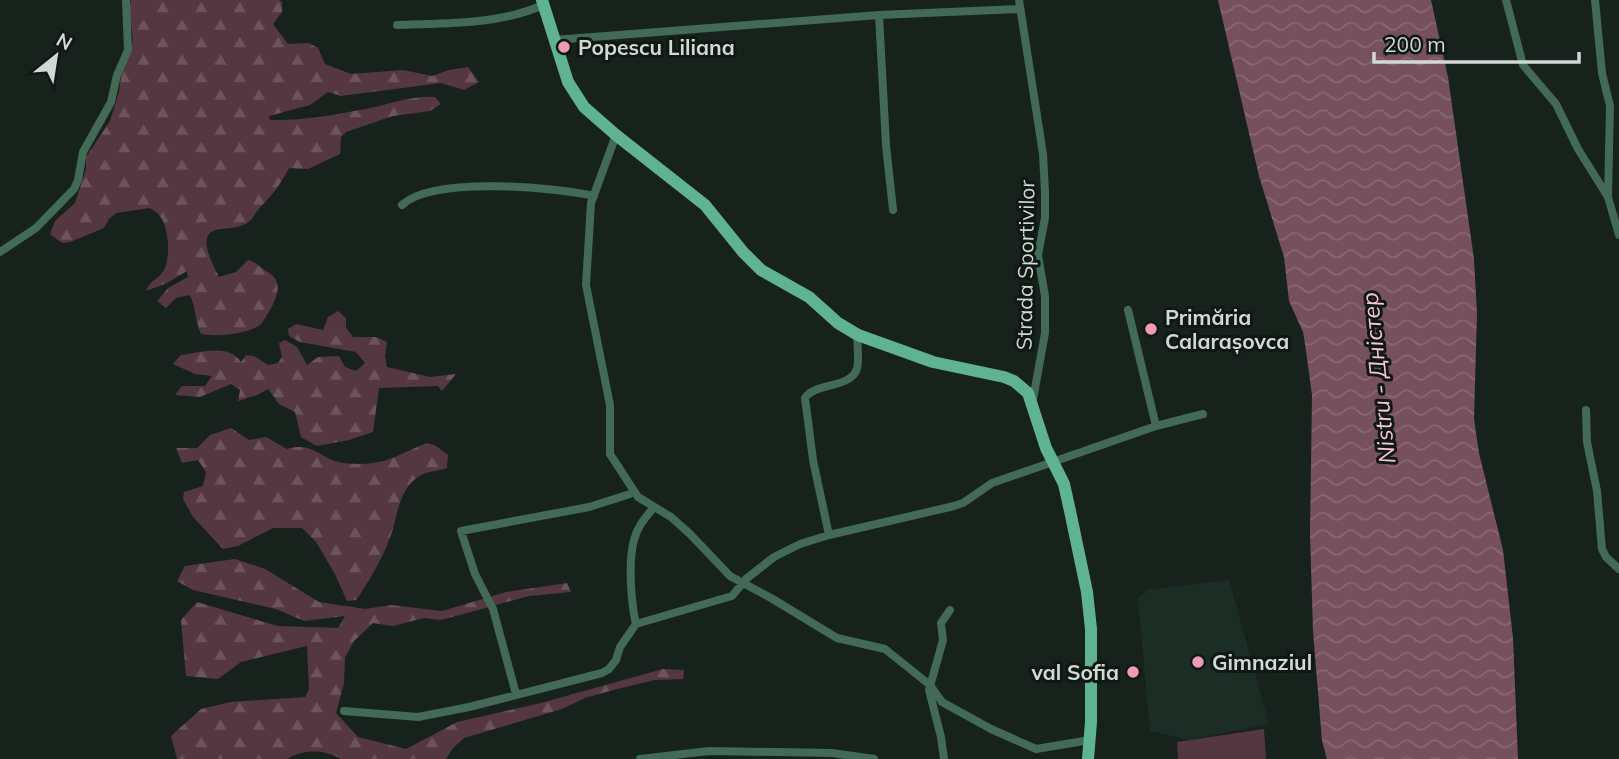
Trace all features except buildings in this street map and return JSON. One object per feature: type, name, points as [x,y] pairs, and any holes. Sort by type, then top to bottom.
[{"type":"main road","points":[[543,3],[568,82],[576,97],[616,135],[705,205],[753,264],[808,298],[838,323],[858,335],[922,359],[1014,380],[1028,393],[1067,495],[1089,609],[1088,759]]},
{"type":"street","points":[[0,252],[36,228],[74,189],[83,152],[111,102],[117,75],[128,50],[126,0]]},
{"type":"street","points":[[1506,0],[1524,65],[1556,104],[1578,149],[1608,197],[1619,235]]},
{"type":"street","points":[[1595,0],[1602,73],[1610,106],[1608,197]]},
{"type":"street","points":[[397,25],[497,18],[529,12],[543,3]]},
{"type":"street","points":[[554,40],[1020,4]]},
{"type":"street","name":"Strada Sportivilor","points":[[1020,4],[1044,154],[1045,218],[1038,255],[1045,296],[1045,333],[1032,405]]},
{"type":"street","points":[[879,15],[893,210]]},
{"type":"street","points":[[616,135],[592,203],[586,285],[610,405],[610,454],[633,491],[645,503],[671,517],[726,574],[837,638],[885,649],[930,685],[942,702],[991,729],[1030,748],[1040,749],[1090,740]]},
{"type":"street","points":[[401,205],[419,195],[476,186],[570,191],[594,196]]},
{"type":"street","points":[[1128,310],[1156,426]]},
{"type":"street","points":[[830,535],[813,460],[804,398],[812,390],[851,377],[856,371],[858,335]]},
{"type":"street","points":[[1586,410],[1587,442],[1597,491],[1602,549],[1606,557],[1619,569]]},
{"type":"street","points":[[344,711],[418,717],[552,687],[609,670],[620,647],[636,624],[723,600],[737,592],[774,557],[800,544],[954,506],[991,484],[1156,426],[1203,414]]},
{"type":"street","points":[[516,694],[493,609],[475,574],[461,531],[589,507],[633,491]]},
{"type":"street","points":[[636,624],[632,596],[634,542],[641,523],[654,507]]},
{"type":"street","points":[[944,759],[930,685],[943,640],[941,623],[950,610]]},
{"type":"street","points":[[640,759],[709,751],[832,753],[874,759]]},
{"type":"shaded area","name":"Gimnaziul","points":[[1229,580],[1269,724],[1189,740],[1150,731],[1138,599],[1147,590]]},
{"type":"green space","points":[[131,0],[279,0],[282,2],[282,12],[273,24],[288,44],[309,43],[318,48],[325,64],[351,74],[403,70],[432,76],[468,67],[479,82],[464,90],[441,83],[341,96],[328,92],[310,105],[269,116],[270,120],[294,120],[426,97],[435,97],[441,104],[430,111],[393,116],[346,132],[341,137],[340,154],[308,169],[289,168],[275,191],[249,222],[213,231],[206,242],[219,277],[236,272],[248,260],[272,275],[278,289],[272,306],[260,325],[255,328],[231,334],[201,334],[190,295],[176,298],[166,308],[157,301],[168,288],[188,277],[187,271],[146,291],[164,270],[168,257],[165,226],[154,210],[150,208],[116,213],[104,228],[70,242],[62,243],[50,234],[55,221],[75,203],[86,169],[86,157],[110,121],[119,92],[123,63],[130,54],[133,40],[129,9]]},
{"type":"green space","points":[[338,311],[346,318],[346,328],[353,337],[376,337],[387,342],[387,367],[430,377],[456,374],[442,391],[438,386],[379,388],[373,432],[317,446],[301,437],[295,412],[279,404],[268,389],[238,401],[240,390],[231,384],[200,397],[175,395],[182,386],[205,386],[212,376],[195,374],[173,364],[181,355],[222,351],[236,356],[241,362],[246,355],[254,356],[268,365],[278,363],[282,357],[279,343],[285,340],[297,347],[307,365],[318,357],[339,356],[345,367],[356,371],[365,363],[356,352],[300,342],[289,336],[288,329],[296,324],[323,330],[328,317]]},
{"type":"green space","points":[[231,428],[249,440],[266,437],[287,449],[304,447],[343,463],[378,462],[427,443],[448,455],[447,468],[421,475],[408,487],[379,562],[356,600],[347,601],[316,542],[302,528],[273,528],[238,546],[223,549],[193,517],[183,499],[184,492],[203,486],[206,472],[198,460],[182,463],[176,448],[197,448],[210,435]]},
{"type":"green space","points":[[235,559],[265,569],[319,602],[365,609],[391,605],[442,611],[506,592],[567,583],[571,592],[529,596],[441,620],[424,618],[393,626],[373,623],[354,641],[345,657],[344,683],[336,713],[358,737],[406,749],[457,722],[541,703],[663,669],[684,670],[683,679],[655,680],[617,689],[585,698],[562,709],[464,738],[446,759],[341,759],[328,753],[314,752],[300,753],[287,759],[177,759],[171,736],[201,709],[231,702],[305,697],[309,689],[307,646],[241,662],[218,679],[186,676],[181,620],[197,602],[278,626],[338,628],[345,616],[304,621],[276,609],[193,590],[177,581],[185,566]]},
{"type":"green space","points":[[1264,729],[1266,759],[1178,759],[1177,742]]},
{"type":"water","name":"Nistru - Дністер","points":[[1218,0],[1431,0],[1448,77],[1474,259],[1477,313],[1474,419],[1479,453],[1503,550],[1513,638],[1518,759],[1327,759],[1322,741],[1313,631],[1310,535],[1312,395],[1305,344],[1303,332],[1289,301],[1284,257],[1259,176]]},
{"type":"place","name":"Popescu Liliana","points":[[564,47]]},
{"type":"place","name":"Primăria Calarașovca","points":[[1151,329]]},
{"type":"place","name":"Gimnaziul","points":[[1198,662]]},
{"type":"place","name":"val Sofia","points":[[1133,672]]}]
